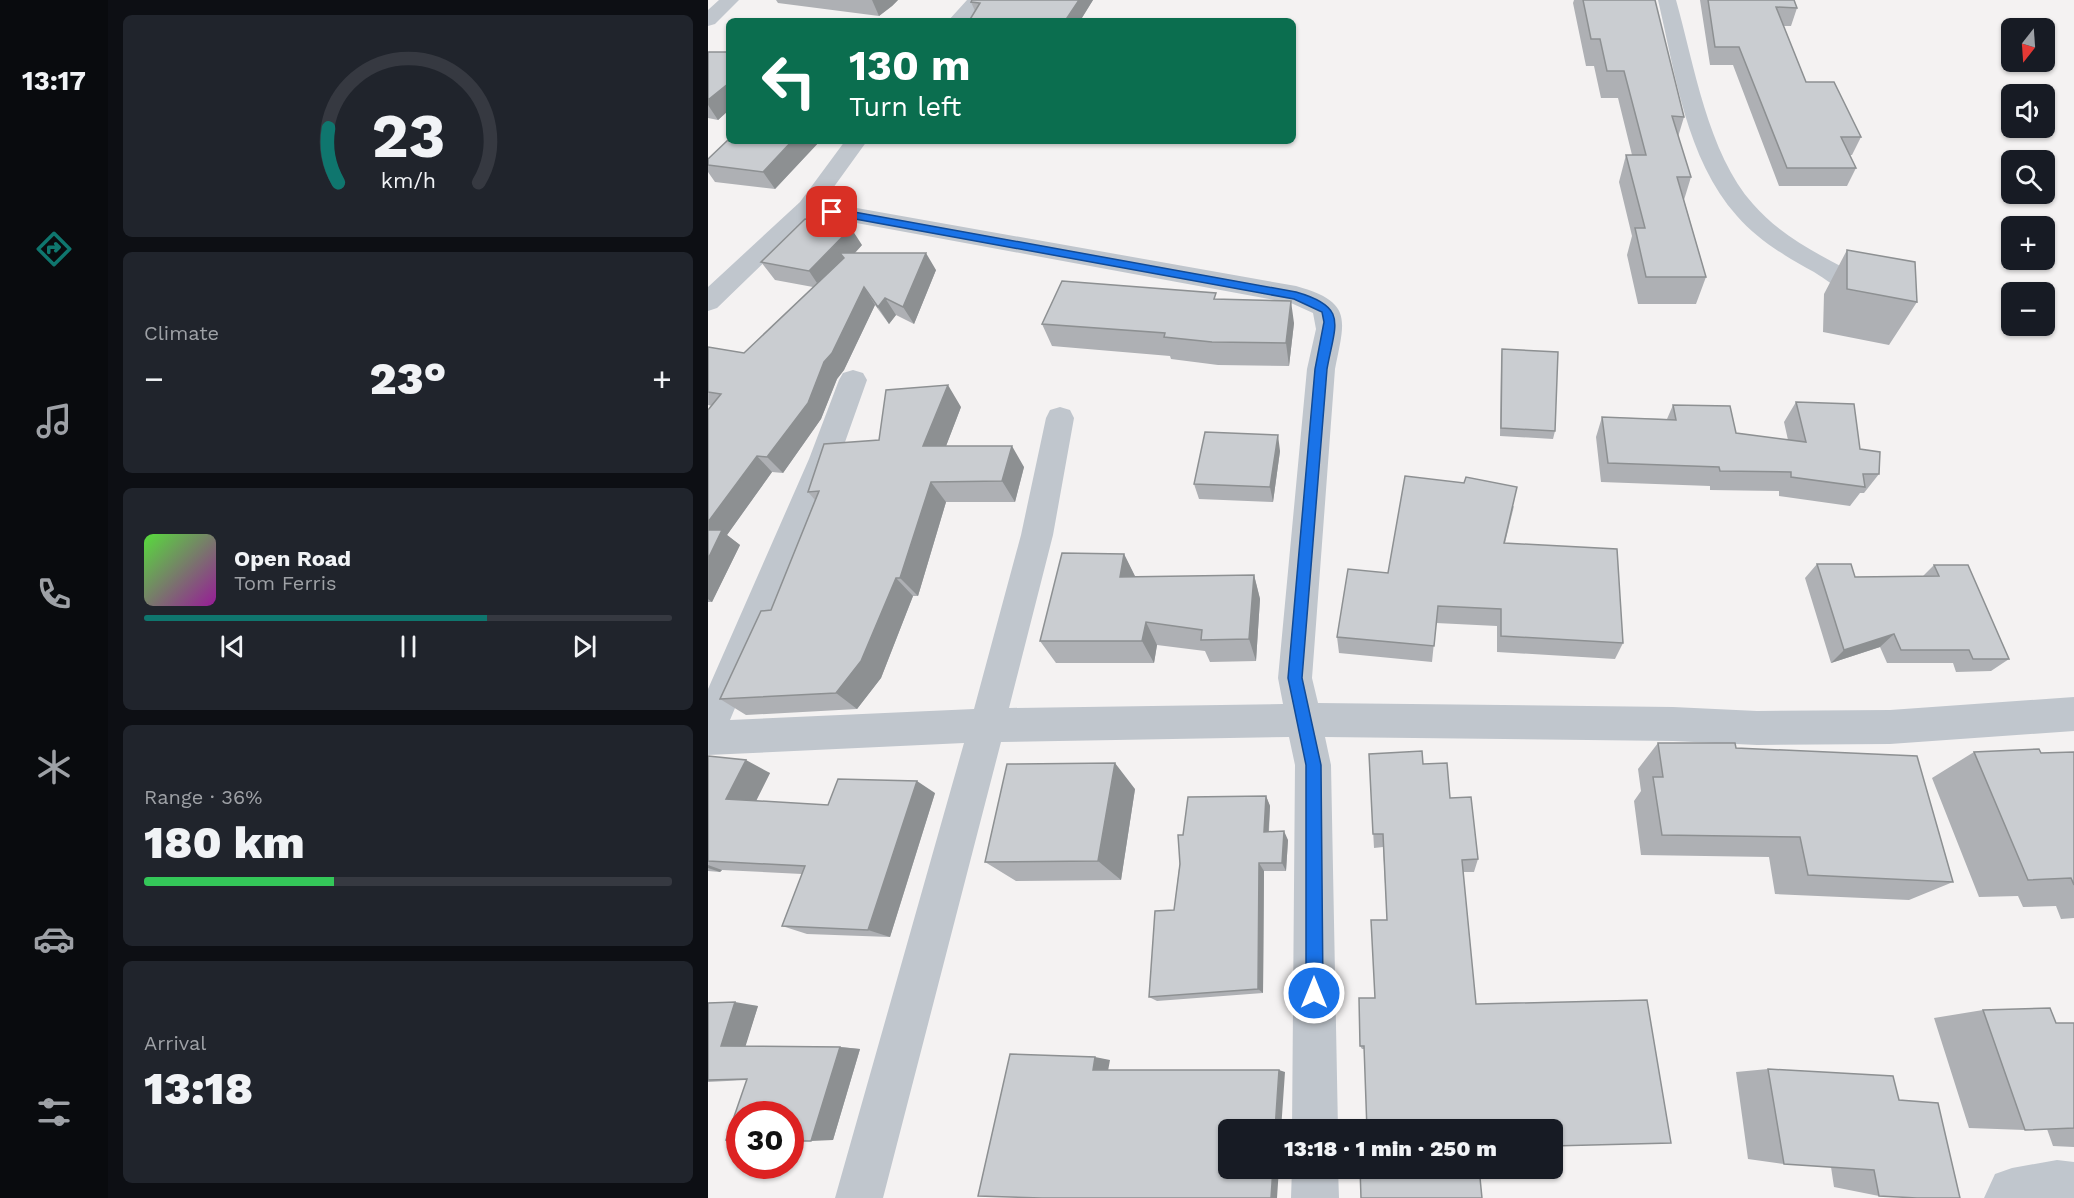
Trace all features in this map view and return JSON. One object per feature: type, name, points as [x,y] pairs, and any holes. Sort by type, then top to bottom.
[{"type":"street","points":[[708,20],[730,0]]},
{"type":"street","points":[[961,18],[978,0]]},
{"type":"street","points":[[1667,0],[1709,150],[1725,184],[1745,210],[1768,230],[1862,288]]},
{"type":"street","points":[[708,302],[808,207],[853,144]]},
{"type":"street","points":[[808,207],[1296,295],[1320,304],[1327,310],[1330,322],[1321,369],[1295,678],[1313,765],[1315,1119]]},
{"type":"street","points":[[708,730],[824,459],[853,380]]},
{"type":"street","points":[[859,1198],[1037,535],[1060,418]]},
{"type":"street","points":[[708,738],[986,725],[1305,720],[1673,724],[1757,728],[1890,727],[2074,714]]},
{"type":"street","points":[[1315,1179],[1315,1198]]},
{"type":"street","points":[[2008,1198],[2012,1191],[2057,1183],[2074,1185]]},
{"type":"building","points":[[972,0],[1079,0],[1067,18],[971,18],[980,3],[971,2]]},
{"type":"building","points":[[1583,0],[1655,0],[1684,117],[1672,116],[1691,177],[1677,177],[1706,277],[1646,277],[1635,228],[1645,228],[1626,155],[1646,155],[1624,71],[1607,71],[1600,39],[1591,39]]},
{"type":"building","points":[[1708,0],[1794,0],[1797,8],[1776,7],[1806,82],[1834,82],[1861,137],[1841,137],[1856,168],[1787,168],[1739,47],[1715,47]]},
{"type":"building","points":[[708,52],[726,52],[726,85],[708,100]]},
{"type":"building","points":[[726,142],[726,144],[789,144],[763,172],[708,165],[708,159]]},
{"type":"building","points":[[805,219],[851,228],[809,271],[761,262]]},
{"type":"building","points":[[1847,250],[1915,262],[1917,302],[1847,289]]},
{"type":"building","points":[[840,253],[926,253],[903,307],[885,298],[878,307],[864,287],[832,353],[824,362],[808,403],[767,457],[757,456],[708,522],[708,410],[721,394],[708,392],[708,347],[744,353],[844,258]]},
{"type":"building","points":[[1062,281],[1216,293],[1214,299],[1291,301],[1286,343],[1212,342],[1164,337],[1165,333],[1042,324]]},
{"type":"building","points":[[1502,349],[1558,352],[1555,431],[1501,428]]},
{"type":"building","points":[[948,385],[923,446],[1012,446],[1002,481],[931,482],[900,578],[896,578],[861,661],[836,693],[720,699],[761,611],[771,610],[819,491],[808,492],[824,444],[879,440],[886,390]]},
{"type":"building","points":[[1796,402],[1854,404],[1860,449],[1880,452],[1879,474],[1863,474],[1865,487],[1791,477],[1791,472],[1720,471],[1719,467],[1608,463],[1602,417],[1676,420],[1673,405],[1730,406],[1736,433],[1806,442]]},
{"type":"building","points":[[1205,432],[1278,435],[1270,487],[1194,484]]},
{"type":"building","points":[[1405,476],[1464,483],[1466,477],[1517,487],[1504,543],[1617,549],[1623,643],[1501,636],[1501,609],[1438,606],[1434,646],[1337,637],[1348,569],[1388,573]]},
{"type":"building","points":[[708,530],[722,530],[708,559]]},
{"type":"building","points":[[1062,553],[1124,554],[1120,577],[1254,575],[1249,639],[1201,640],[1202,630],[1146,622],[1142,641],[1040,641]]},
{"type":"building","points":[[1817,564],[1851,564],[1855,577],[1939,576],[1934,565],[1968,565],[2009,659],[1973,659],[1969,650],[1901,650],[1894,634],[1844,650]]},
{"type":"building","points":[[1658,743],[1735,743],[1736,748],[1917,756],[1953,882],[1808,875],[1800,837],[1662,835],[1653,777],[1663,777]]},
{"type":"building","points":[[2039,749],[2041,753],[2074,752],[2074,885],[2071,878],[2028,880],[1974,752]]},
{"type":"building","points":[[1422,751],[1423,764],[1447,763],[1450,798],[1471,797],[1478,859],[1462,860],[1476,1004],[1647,1000],[1671,1143],[1563,1146],[1563,1119],[1367,1119],[1364,1046],[1360,1046],[1359,998],[1375,998],[1371,920],[1387,920],[1383,834],[1373,834],[1369,754]]},
{"type":"building","points":[[708,756],[746,760],[726,799],[828,805],[838,779],[917,781],[868,930],[782,926],[805,866],[708,861]]},
{"type":"building","points":[[1115,763],[1098,861],[985,862],[1007,764]]},
{"type":"building","points":[[1266,796],[1264,832],[1284,831],[1282,863],[1259,863],[1258,989],[1149,997],[1155,911],[1174,910],[1180,864],[1178,835],[1183,835],[1188,797]]},
{"type":"building","points":[[735,1002],[721,1046],[840,1047],[811,1141],[804,1141],[804,1101],[739,1101],[747,1079],[708,1080],[708,1003]]},
{"type":"building","points":[[2050,1008],[2056,1023],[2074,1023],[2074,1128],[2025,1130],[1983,1010]]},
{"type":"building","points":[[1010,1054],[1095,1057],[1093,1070],[1279,1070],[1276,1119],[1218,1119],[1218,1179],[1272,1179],[1271,1198],[978,1196]]},
{"type":"building","points":[[1768,1069],[1893,1076],[1899,1100],[1938,1103],[1960,1198],[1879,1196],[1874,1170],[1784,1164]]},
{"type":"building","points":[[1360,1179],[1480,1179],[1482,1198],[1361,1198]]},
{"type":"route","points":[[832,212],[1296,295],[1320,304],[1327,310],[1330,322],[1321,369],[1295,678],[1313,765],[1314,993]]}]
